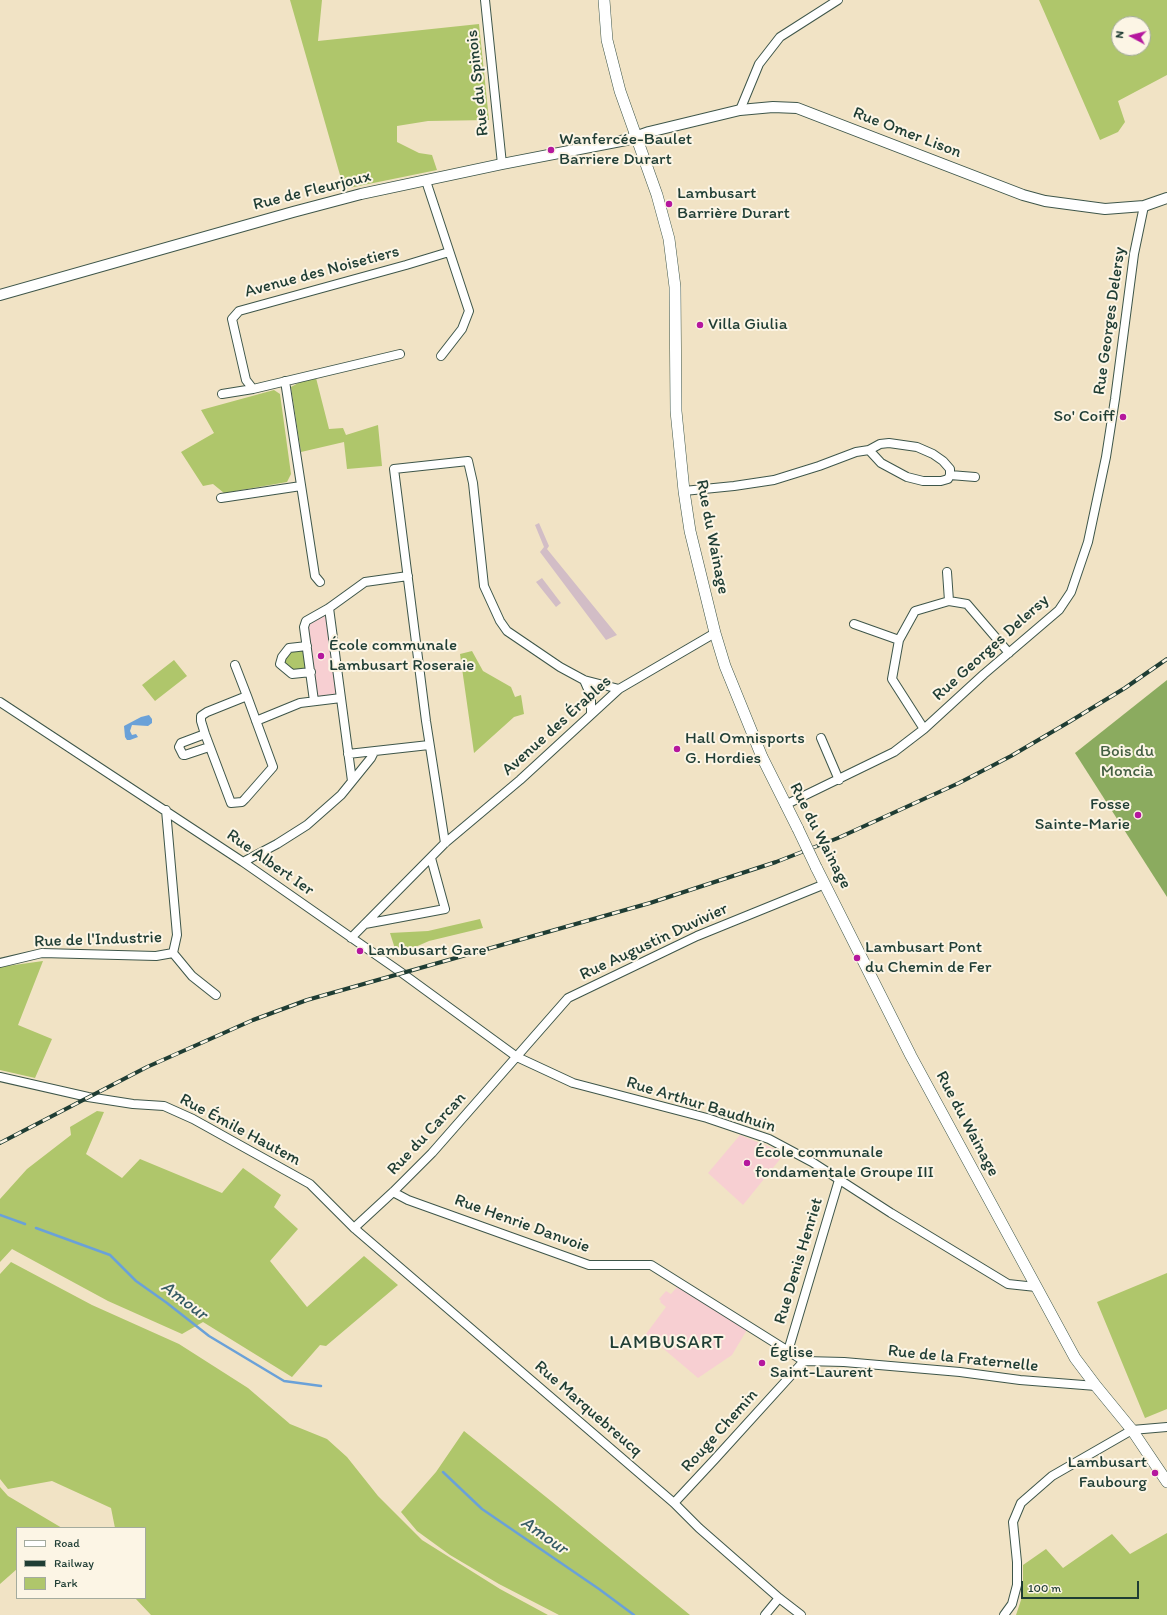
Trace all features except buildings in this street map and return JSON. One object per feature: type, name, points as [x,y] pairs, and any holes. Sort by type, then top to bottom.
[{"type":"main road","name":"Rue du Wainage","points":[[604,0],[607,40],[620,91],[657,195],[669,238],[675,287],[676,411],[684,491],[690,531],[715,633],[725,666],[759,750],[816,867],[911,1056],[1036,1287],[1076,1358],[1096,1386],[1132,1430],[1167,1482]]},
{"type":"street","name":"Rue du Spinois","points":[[485,0],[502,164]]},
{"type":"street","points":[[740,110],[759,64],[780,37],[838,0]]},
{"type":"street","name":"Rue Omer Lison","points":[[636,137],[649,132],[740,110],[773,107],[797,108],[1023,195],[1045,201],[1104,209],[1144,206],[1167,198]]},
{"type":"street","name":"Rue de Fleurjoux","points":[[0,296],[361,194],[636,137]]},
{"type":"street","points":[[426,181],[469,311],[462,329],[441,356]]},
{"type":"street","name":"Rue Georges Delersy","points":[[785,805],[894,752],[924,729],[1009,652],[1059,610],[1071,592],[1088,542],[1112,420],[1134,254],[1144,206]]},
{"type":"street","name":"Avenue des Noisetiers","points":[[253,389],[246,380],[232,319],[239,311],[449,252]]},
{"type":"street","points":[[222,394],[253,389],[400,354]]},
{"type":"street","points":[[285,381],[315,576],[320,582]]},
{"type":"street","points":[[684,491],[774,480],[819,466],[856,452],[869,450],[880,444],[889,443],[917,447],[943,461],[950,469],[950,475],[948,479],[941,481],[923,481],[907,477],[881,463],[869,450]]},
{"type":"street","points":[[445,843],[429,745],[394,469],[468,461],[473,483],[484,586],[500,621],[507,631],[560,667],[584,680],[619,689]]},
{"type":"street","points":[[950,475],[975,477]]},
{"type":"street","points":[[221,498],[301,486]]},
{"type":"street","points":[[947,572],[949,601]]},
{"type":"street","points":[[314,701],[304,627],[306,621],[329,608],[365,582],[408,576]]},
{"type":"street","points":[[924,729],[892,679],[899,640],[915,611],[949,601],[967,604],[1009,652]]},
{"type":"street","points":[[329,608],[352,781]]},
{"type":"street","points":[[854,624],[899,640]]},
{"type":"street","name":"Avenue des Érables","points":[[351,938],[445,843],[520,780],[619,689],[715,633]]},
{"type":"street","points":[[307,646],[289,648],[282,657],[280,664],[292,674],[311,672]]},
{"type":"street","points":[[235,665],[247,696],[273,767],[242,802],[231,803],[209,747],[201,722],[201,716],[204,713],[247,696]]},
{"type":"street","points":[[584,680],[591,696],[591,714]]},
{"type":"street","points":[[256,721],[300,703],[340,698]]},
{"type":"street","name":"Rue Albert Ier","points":[[0,702],[54,739],[166,810],[243,862],[408,977],[517,1057]]},
{"type":"street","points":[[205,734],[181,743],[179,747],[183,755],[209,747]]},
{"type":"street","points":[[821,738],[839,780]]},
{"type":"street","points":[[348,754],[429,745]]},
{"type":"street","points":[[243,862],[307,825],[341,795],[371,758],[374,752]]},
{"type":"street","name":"Rue de l'Industrie","points":[[166,810],[177,935],[173,952]]},
{"type":"street","points":[[365,924],[445,909],[431,858]]},
{"type":"street","name":"Rue Augustin Duvivier","points":[[517,1057],[568,998],[697,936],[825,884]]},
{"type":"street","name":"Rue de l'Industrie","points":[[0,963],[42,953],[156,956],[173,952]]},
{"type":"street","name":"Rue de l'Industrie","points":[[173,952],[192,976],[216,995]]},
{"type":"street","name":"Rue Arthur Baudhuin","points":[[517,1057],[573,1083],[707,1118],[756,1134],[791,1150],[1008,1284],[1036,1287]]},
{"type":"street","name":"Rue du Carcan","points":[[354,1228],[432,1153],[517,1057]]},
{"type":"street","name":"Rue Émile Hautem","points":[[0,1078],[88,1098],[164,1106],[194,1119],[310,1184],[354,1228]]},
{"type":"street","name":"Rue Denis Henriet","points":[[788,1351],[839,1180]]},
{"type":"street","name":"Rue Henrie Danvoie","points":[[393,1192],[408,1200],[589,1265],[651,1265],[804,1361]]},
{"type":"street","name":"Rue Marquebreucq","points":[[354,1228],[674,1503],[699,1528],[779,1598],[802,1615]]},
{"type":"street","name":"Rouge Chemin","points":[[674,1503],[804,1361]]},
{"type":"street","name":"Rue de la Fraternelle","points":[[804,1361],[844,1362],[904,1367],[960,1372],[1020,1380],[1096,1386]]},
{"type":"street","points":[[1004,1615],[1012,1604],[1017,1585],[1017,1562],[1013,1522],[1021,1503],[1052,1476],[1132,1430],[1167,1427]]},
{"type":"street","points":[[765,1615],[779,1598]]},
{"type":"shaded area","points":[[539,523],[549,546],[547,549],[617,635],[606,640],[540,552],[544,547],[535,525]]},
{"type":"shaded area","points":[[542,578],[561,603],[556,607],[536,582]]},
{"type":"shaded area","name":"École communale Lambusart Roseraie","points":[[326,613],[337,695],[317,698],[307,625]]},
{"type":"shaded area","name":"École communale fondamentale Groupe III","points":[[740,1135],[785,1153],[743,1205],[708,1173]]},
{"type":"shaded area","points":[[677,1287],[748,1328],[732,1355],[698,1378],[646,1334],[666,1307],[660,1302],[661,1301],[659,1299],[666,1291],[671,1294]]},
{"type":"green space","points":[[290,0],[322,0],[318,41],[479,24],[489,120],[428,121],[397,126],[397,142],[419,153],[432,155],[437,170],[344,189]]},
{"type":"green space","points":[[1039,0],[1167,0],[1167,75],[1118,101],[1125,122],[1118,132],[1100,140]]},
{"type":"green space","points":[[316,378],[329,429],[343,428],[346,435],[378,425],[382,466],[347,469],[344,442],[301,452],[291,387],[302,381]]},
{"type":"green space","points":[[274,390],[280,394],[291,474],[287,482],[224,493],[213,484],[203,486],[181,452],[214,433],[201,410]]},
{"type":"green space","points":[[305,649],[308,670],[294,671],[283,664],[291,651]]},
{"type":"green space","points":[[472,651],[483,671],[511,687],[515,697],[521,695],[524,714],[514,717],[474,753],[460,654]]},
{"type":"green space","points":[[174,660],[187,676],[155,701],[142,685]]},
{"type":"green space","name":"Bois du Moncia","points":[[1167,680],[1167,897],[1075,753]]},
{"type":"green space","points":[[480,919],[483,928],[429,941],[397,955],[390,933],[428,931]]},
{"type":"green space","points":[[43,961],[18,1025],[52,1039],[35,1078],[0,1070],[0,967]]},
{"type":"green space","points":[[97,1111],[104,1112],[86,1154],[122,1178],[140,1159],[222,1193],[243,1168],[281,1195],[274,1207],[298,1229],[270,1261],[307,1307],[364,1256],[398,1285],[326,1346],[320,1345],[292,1377],[203,1322],[182,1334],[108,1301],[12,1249],[0,1262],[0,1199],[27,1169],[71,1135],[70,1127]]},
{"type":"green space","points":[[11,1262],[92,1305],[179,1344],[248,1388],[290,1424],[327,1439],[347,1457],[378,1496],[422,1540],[500,1589],[548,1615],[151,1615],[136,1599],[146,1599],[146,1527],[115,1527],[111,1508],[52,1481],[8,1489],[0,1479],[0,1274]]},
{"type":"green space","points":[[1167,1273],[1167,1409],[1145,1418],[1097,1302]]},
{"type":"green space","points":[[464,1431],[690,1615],[559,1615],[499,1584],[450,1555],[417,1531],[401,1512],[436,1472]]},
{"type":"green space","points":[[0,1487],[8,1496],[60,1527],[16,1527],[16,1570],[0,1584]]},
{"type":"green space","points":[[1167,1533],[1167,1615],[1016,1615],[1023,1594],[1023,1565],[1046,1549],[1063,1568],[1112,1534],[1130,1554]]},
{"type":"water","points":[[149,715],[152,719],[152,723],[148,726],[132,725],[130,731],[132,735],[136,734],[138,737],[127,740],[125,737],[124,726],[141,717]]},
{"type":"waterway","name":"Amour","points":[[0,1215],[25,1224]]},
{"type":"waterway","name":"Amour","points":[[36,1228],[110,1255],[136,1281],[209,1336],[284,1381],[321,1386]]},
{"type":"waterway","name":"Amour","points":[[443,1472],[482,1509],[599,1589],[634,1615]]},
{"type":"railway","points":[[0,1143],[147,1067],[253,1020],[307,1000],[650,903],[776,862],[838,838],[959,783],[1011,756],[1125,688],[1167,659]]},
{"type":"place","name":"Wanfercée-Baulet Barriere Durart","points":[[551,150]]},
{"type":"place","name":"Lambusart Barrière Durart","points":[[669,204]]},
{"type":"place","name":"Villa Giulia","points":[[700,325]]},
{"type":"place","name":"So' Coiff","points":[[1123,417]]},
{"type":"place","name":"École communale Lambusart Roseraie","points":[[321,656]]},
{"type":"place","name":"Hall Omnisports G. Hordies","points":[[677,749]]},
{"type":"place","name":"Fosse Sainte-Marie","points":[[1138,815]]},
{"type":"place","name":"Lambusart Gare","points":[[360,951]]},
{"type":"place","name":"Lambusart Pont du Chemin de Fer","points":[[857,958]]},
{"type":"place","name":"École communale fondamentale Groupe III","points":[[747,1163]]},
{"type":"place","name":"Église Saint-Laurent","points":[[762,1363]]},
{"type":"place","name":"Lambusart Faubourg","points":[[1155,1473]]},
{"type":"district","name":"LAMBUSART","points":[[667,1343]]}]
